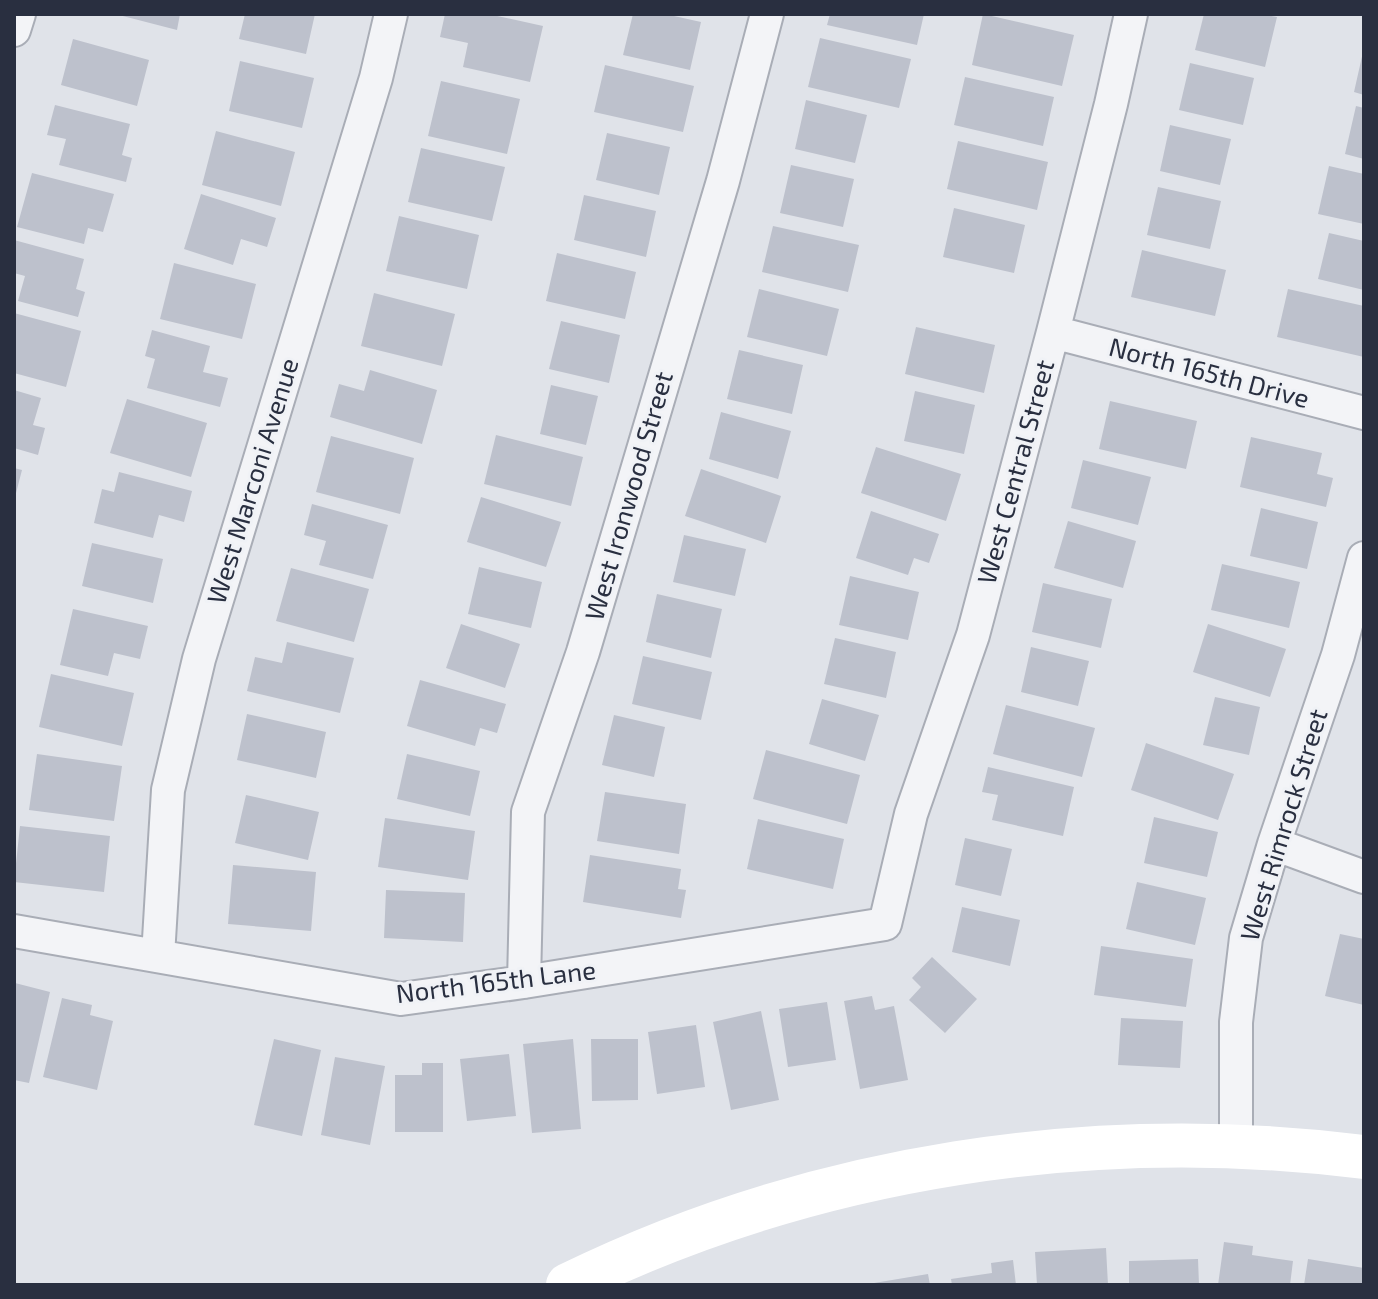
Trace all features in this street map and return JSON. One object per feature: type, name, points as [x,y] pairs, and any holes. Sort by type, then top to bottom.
[{"type":"main road","points":[[568,1285],[691,1231],[832,1188],[893,1174],[1024,1153],[1100,1147],[1236,1145],[1364,1157]]},
{"type":"street","points":[[14,30],[19,14]]},
{"type":"street","name":"West Marconi Avenue","points":[[158,956],[168,790],[199,659],[371,93],[391,14]]},
{"type":"street","name":"West Ironwood Street","points":[[524,982],[528,812],[592,622],[723,181],[767,14]]},
{"type":"street","name":"West Central Street","points":[[885,924],[911,814],[973,635],[1053,332],[1131,14]]},
{"type":"street","name":"North 165th Drive","points":[[1053,332],[1364,413]]},
{"type":"street","name":"West Rimrock Street","points":[[1236,1145],[1236,1022],[1246,938],[1274,844],[1338,655],[1364,558]]},
{"type":"street","points":[[1274,844],[1364,877]]},
{"type":"street","name":"North 165th Lane","points":[[14,931],[401,999],[885,924]]},
{"type":"building","points":[[115,14],[180,14],[177,30]]},
{"type":"building","points":[[245,14],[315,14],[306,54],[239,39]]},
{"type":"building","points":[[445,14],[488,14],[543,26],[530,82],[463,67],[468,43],[440,37]]},
{"type":"building","points":[[633,14],[665,14],[701,22],[690,70],[623,55]]},
{"type":"building","points":[[830,14],[924,14],[917,45],[827,25]]},
{"type":"building","points":[[983,14],[1074,35],[1062,86],[972,65]]},
{"type":"building","points":[[1204,14],[1277,17],[1265,67],[1195,50]]},
{"type":"building","points":[[820,38],[911,59],[899,108],[808,87]]},
{"type":"building","points":[[73,39],[149,60],[137,106],[61,85]]},
{"type":"building","points":[[1364,52],[1364,95],[1354,92]]},
{"type":"building","points":[[240,61],[314,78],[302,128],[229,111]]},
{"type":"building","points":[[1190,63],[1254,78],[1243,125],[1179,110]]},
{"type":"building","points":[[605,65],[694,86],[683,132],[594,112]]},
{"type":"building","points":[[965,77],[1054,97],[1043,146],[954,125]]},
{"type":"building","points":[[441,81],[520,99],[507,154],[428,136]]},
{"type":"building","points":[[806,100],[867,115],[855,163],[795,149]]},
{"type":"building","points":[[55,105],[130,124],[122,155],[132,158],[126,182],[59,165],[66,139],[47,135]]},
{"type":"building","points":[[1356,106],[1364,108],[1364,159],[1345,154]]},
{"type":"building","points":[[1170,125],[1231,139],[1220,185],[1160,171]]},
{"type":"building","points":[[216,131],[295,152],[281,206],[202,185]]},
{"type":"building","points":[[607,133],[670,147],[659,195],[596,180]]},
{"type":"building","points":[[958,141],[1048,162],[1037,210],[947,189]]},
{"type":"building","points":[[421,148],[505,167],[492,221],[408,202]]},
{"type":"building","points":[[791,165],[854,179],[843,227],[780,213]]},
{"type":"building","points":[[1329,166],[1364,174],[1364,224],[1318,214]]},
{"type":"building","points":[[32,173],[114,194],[103,232],[88,228],[84,244],[17,227]]},
{"type":"building","points":[[1158,187],[1221,201],[1210,249],[1147,235]]},
{"type":"building","points":[[201,194],[276,218],[267,247],[241,239],[233,265],[184,249]]},
{"type":"building","points":[[584,195],[656,211],[646,257],[574,240]]},
{"type":"building","points":[[954,208],[1025,225],[1014,273],[943,257]]},
{"type":"building","points":[[399,216],[479,235],[467,289],[386,271]]},
{"type":"building","points":[[773,226],[859,245],[848,292],[762,272]]},
{"type":"building","points":[[1329,233],[1364,241],[1364,290],[1318,279]]},
{"type":"building","points":[[14,240],[84,259],[76,289],[85,292],[78,317],[18,301],[25,276],[14,273]]},
{"type":"building","points":[[1142,250],[1226,270],[1215,316],[1131,297]]},
{"type":"building","points":[[557,253],[636,272],[625,319],[546,301]]},
{"type":"building","points":[[174,263],[256,284],[242,339],[160,319]]},
{"type":"building","points":[[759,289],[839,309],[827,356],[747,337]]},
{"type":"building","points":[[1288,289],[1364,306],[1364,357],[1277,337]]},
{"type":"building","points":[[374,293],[455,314],[442,366],[361,346]]},
{"type":"building","points":[[14,313],[81,331],[66,387],[14,373]]},
{"type":"building","points":[[561,321],[620,335],[609,383],[549,369]]},
{"type":"building","points":[[916,327],[995,345],[984,393],[905,374]]},
{"type":"building","points":[[152,330],[210,346],[203,372],[228,378],[220,407],[147,388],[155,359],[145,356]]},
{"type":"building","points":[[739,350],[803,365],[792,414],[727,399]]},
{"type":"building","points":[[370,370],[437,390],[422,444],[330,417],[339,384],[364,391]]},
{"type":"building","points":[[551,385],[598,396],[586,445],[540,434]]},
{"type":"building","points":[[14,390],[41,398],[33,425],[45,428],[38,455],[14,448]]},
{"type":"building","points":[[915,391],[975,405],[964,454],[904,441]]},
{"type":"building","points":[[127,399],[207,423],[191,477],[110,453]]},
{"type":"building","points":[[1110,401],[1197,421],[1186,469],[1099,449]]},
{"type":"building","points":[[721,412],[791,431],[778,479],[709,459]]},
{"type":"building","points":[[496,435],[583,457],[571,506],[484,484]]},
{"type":"building","points":[[331,436],[414,458],[400,514],[316,492]]},
{"type":"building","points":[[1251,437],[1322,453],[1317,474],[1333,478],[1326,507],[1240,487]]},
{"type":"building","points":[[876,447],[961,474],[946,521],[861,493]]},
{"type":"building","points":[[1083,460],[1151,477],[1138,525],[1071,508]]},
{"type":"building","points":[[14,468],[22,470],[15,497],[14,497]]},
{"type":"building","points":[[701,469],[781,496],[766,543],[685,516]]},
{"type":"building","points":[[119,472],[192,491],[184,522],[159,515],[153,538],[94,523],[102,489],[114,492]]},
{"type":"building","points":[[481,497],[561,522],[546,567],[467,542]]},
{"type":"building","points":[[312,504],[388,525],[373,579],[319,565],[326,541],[304,535]]},
{"type":"building","points":[[1261,508],[1318,522],[1307,569],[1250,556]]},
{"type":"building","points":[[871,511],[939,534],[929,563],[914,558],[908,575],[856,558]]},
{"type":"building","points":[[1068,521],[1136,541],[1123,588],[1054,568]]},
{"type":"building","points":[[684,535],[746,549],[735,596],[673,582]]},
{"type":"building","points":[[92,543],[163,559],[153,603],[82,586]]},
{"type":"building","points":[[1222,564],[1300,582],[1289,628],[1211,610]]},
{"type":"building","points":[[479,567],[542,582],[531,628],[468,614]]},
{"type":"building","points":[[291,568],[369,589],[354,642],[276,621]]},
{"type":"building","points":[[850,576],[919,592],[908,640],[839,625]]},
{"type":"building","points":[[1043,583],[1112,599],[1101,648],[1032,632]]},
{"type":"building","points":[[657,594],[722,609],[711,658],[646,642]]},
{"type":"building","points":[[73,609],[148,626],[140,659],[114,653],[108,676],[60,665]]},
{"type":"building","points":[[461,624],[520,644],[505,688],[446,668]]},
{"type":"building","points":[[1208,624],[1286,649],[1270,697],[1193,672]]},
{"type":"building","points":[[835,638],[896,652],[886,698],[824,684]]},
{"type":"building","points":[[287,642],[354,658],[340,713],[247,691],[255,657],[282,663]]},
{"type":"building","points":[[1031,647],[1089,661],[1078,706],[1021,692]]},
{"type":"building","points":[[643,656],[712,672],[701,720],[632,704]]},
{"type":"building","points":[[51,674],[134,693],[122,746],[39,727]]},
{"type":"building","points":[[420,680],[506,704],[497,733],[480,728],[475,746],[407,726]]},
{"type":"building","points":[[1215,697],[1260,707],[1249,755],[1203,745]]},
{"type":"building","points":[[822,699],[879,715],[865,761],[809,744]]},
{"type":"building","points":[[1006,705],[1095,728],[1082,777],[993,754]]},
{"type":"building","points":[[247,714],[326,732],[316,778],[237,760]]},
{"type":"building","points":[[614,715],[665,727],[654,777],[602,765]]},
{"type":"building","points":[[1146,743],[1234,774],[1218,820],[1131,790]]},
{"type":"building","points":[[766,750],[860,775],[847,824],[753,799]]},
{"type":"building","points":[[37,754],[122,766],[114,821],[29,810]]},
{"type":"building","points":[[407,754],[480,771],[470,816],[397,799]]},
{"type":"building","points":[[988,767],[1074,787],[1063,836],[992,820],[998,795],[982,792]]},
{"type":"building","points":[[605,792],[686,804],[679,854],[597,841]]},
{"type":"building","points":[[246,795],[319,812],[308,860],[235,843]]},
{"type":"building","points":[[1154,817],[1218,832],[1207,877],[1144,863]]},
{"type":"building","points":[[385,818],[475,831],[468,880],[378,867]]},
{"type":"building","points":[[758,819],[844,839],[833,889],[747,869]]},
{"type":"building","points":[[20,826],[110,836],[104,892],[14,882]]},
{"type":"building","points":[[965,838],[1012,849],[1001,896],[955,885]]},
{"type":"building","points":[[590,855],[681,869],[678,889],[686,890],[681,918],[583,902]]},
{"type":"building","points":[[233,865],[316,872],[311,931],[228,924]]},
{"type":"building","points":[[1137,882],[1206,898],[1195,945],[1126,929]]},
{"type":"building","points":[[386,890],[465,893],[463,942],[384,938]]},
{"type":"building","points":[[962,907],[1020,920],[1010,966],[952,952]]},
{"type":"building","points":[[1340,934],[1364,939],[1364,1005],[1325,996]]},
{"type":"building","points":[[1101,946],[1193,959],[1186,1007],[1094,995]]},
{"type":"building","points":[[932,957],[977,999],[945,1033],[909,1000],[921,987],[912,978]]},
{"type":"building","points":[[15,983],[50,992],[29,1083],[14,1080]]},
{"type":"building","points":[[872,996],[875,1010],[894,1006],[908,1080],[860,1089],[844,1001]]},
{"type":"building","points":[[62,998],[92,1005],[90,1015],[113,1021],[97,1090],[43,1077]]},
{"type":"building","points":[[827,1002],[836,1060],[788,1067],[779,1009]]},
{"type":"building","points":[[761,1011],[779,1100],[731,1110],[713,1022]]},
{"type":"building","points":[[1121,1018],[1183,1021],[1180,1068],[1118,1065]]},
{"type":"building","points":[[696,1025],[705,1087],[657,1094],[648,1032]]},
{"type":"building","points":[[274,1039],[321,1050],[302,1136],[254,1125]]},
{"type":"building","points":[[573,1039],[581,1129],[532,1133],[523,1044]]},
{"type":"building","points":[[591,1039],[638,1039],[638,1100],[592,1101]]},
{"type":"building","points":[[509,1054],[516,1116],[467,1121],[460,1059]]},
{"type":"building","points":[[335,1057],[385,1066],[370,1145],[321,1135]]},
{"type":"building","points":[[422,1063],[443,1063],[443,1132],[395,1132],[395,1075],[422,1075]]},
{"type":"building","points":[[1224,1242],[1253,1246],[1252,1255],[1293,1261],[1290,1285],[1218,1285]]},
{"type":"building","points":[[1106,1248],[1108,1285],[1037,1285],[1035,1252]]},
{"type":"building","points":[[1198,1259],[1199,1285],[1129,1285],[1129,1261]]},
{"type":"building","points":[[1308,1259],[1364,1268],[1364,1285],[1304,1285]]},
{"type":"building","points":[[1013,1260],[1016,1285],[952,1285],[951,1279],[992,1273],[991,1263]]},
{"type":"building","points":[[928,1274],[930,1285],[874,1283]]}]
